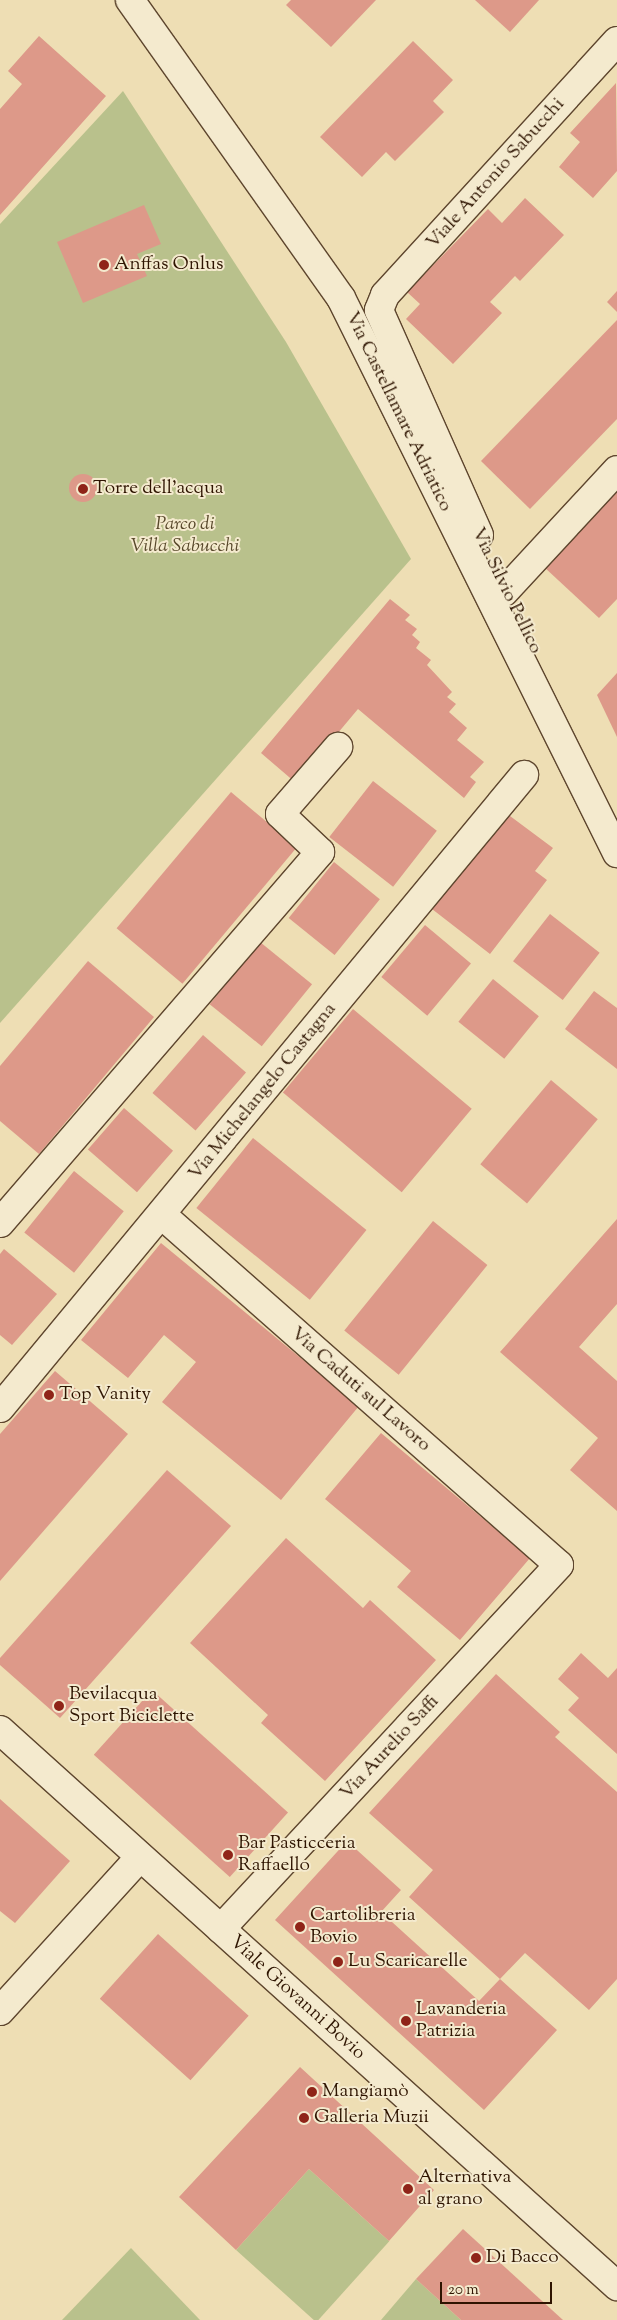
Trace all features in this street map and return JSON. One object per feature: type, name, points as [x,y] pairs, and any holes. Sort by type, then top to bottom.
[{"type":"street","name":"Via Castellamare Adriatico","points":[[130,0],[342,298],[617,853]]},
{"type":"street","name":"Viale Antonio Sabucchi","points":[[379,310],[385,295],[617,41]]},
{"type":"street","name":"Via Silvio Pellico","points":[[379,310],[504,592],[617,814]]},
{"type":"street","points":[[504,592],[617,470]]},
{"type":"street","points":[[0,1223],[320,852],[280,814],[338,747]]},
{"type":"street","name":"Via Michelangelo Castagna","points":[[0,1408],[162,1215],[524,775]]},
{"type":"street","name":"Via Caduti sul Lavoro","points":[[162,1215],[559,1565]]},
{"type":"street","name":"Via Aurelio Saffi","points":[[221,1929],[559,1565]]},
{"type":"street","name":"Viale Giovanni Bovio","points":[[0,1730],[617,2286]]},
{"type":"street","points":[[0,2011],[140,1858]]},
{"type":"green space","name":"Parco di Villa Sabucchi","points":[[123,91],[286,342],[411,559],[0,1023],[0,224]]},
{"type":"green space","points":[[309,2169],[389,2241],[318,2320],[314,2320],[236,2250]]},
{"type":"green space","points":[[131,2248],[200,2320],[62,2320]]},
{"type":"green space","points":[[416,2279],[461,2320],[381,2320]]},
{"type":"building","points":[[291,0],[376,0],[331,47],[286,5]]},
{"type":"building","points":[[475,0],[539,0],[510,32]]},
{"type":"building","points":[[39,36],[106,96],[0,215],[0,109],[22,84],[8,71]]},
{"type":"building","points":[[413,41],[453,80],[433,101],[444,112],[395,161],[386,152],[362,177],[320,137]]},
{"type":"building","points":[[616,83],[617,171],[593,198],[559,167],[580,142],[570,133]]},
{"type":"building","points":[[525,198],[564,235],[520,281],[515,276],[490,302],[502,313],[453,364],[406,319],[420,304],[407,292],[488,209],[502,223]]},
{"type":"building","name":"Anffas Onlus","points":[[144,205],[161,244],[137,254],[147,276],[83,303],[57,242]]},
{"type":"building","points":[[617,291],[617,312],[607,302]]},
{"type":"building","points":[[617,320],[617,419],[530,509],[481,461]]},
{"type":"building","name":"Torre dell'acqua","points":[[83,474],[93,478],[97,488],[93,498],[83,502],[73,498],[69,488],[73,478]]},
{"type":"building","points":[[617,490],[617,599],[599,618],[544,567]]},
{"type":"building","points":[[390,599],[410,615],[405,620],[417,629],[412,635],[420,642],[416,648],[431,660],[427,665],[452,692],[447,697],[456,704],[449,712],[467,728],[457,740],[484,762],[470,777],[476,782],[464,798],[358,709],[296,783],[261,753]]},
{"type":"building","points":[[617,673],[617,737],[597,695]]},
{"type":"building","points":[[373,781],[437,831],[393,887],[329,837]]},
{"type":"building","points":[[231,792],[297,847],[182,984],[117,928]]},
{"type":"building","points":[[506,813],[553,848],[535,871],[547,880],[490,954],[432,909]]},
{"type":"building","points":[[334,862],[380,899],[335,955],[289,918]]},
{"type":"building","points":[[550,914],[600,953],[563,1000],[513,961]]},
{"type":"building","points":[[425,925],[471,964],[427,1016],[381,977]]},
{"type":"building","points":[[260,942],[312,984],[262,1046],[210,1004]]},
{"type":"building","points":[[88,961],[154,1017],[39,1154],[0,1121],[0,1066]]},
{"type":"building","points":[[493,979],[539,1016],[504,1059],[458,1022]]},
{"type":"building","points":[[594,991],[617,1008],[617,1069],[565,1029]]},
{"type":"building","points":[[353,1009],[472,1109],[402,1192],[283,1092]]},
{"type":"building","points":[[203,1035],[246,1072],[196,1131],[152,1093]]},
{"type":"building","points":[[551,1080],[598,1119],[527,1203],[480,1164]]},
{"type":"building","points":[[124,1108],[173,1151],[137,1192],[88,1150]]},
{"type":"building","points":[[253,1138],[366,1230],[310,1300],[196,1208]]},
{"type":"building","points":[[74,1171],[124,1211],[74,1273],[24,1232]]},
{"type":"building","points":[[617,1219],[617,1304],[579,1347],[617,1381],[617,1511],[570,1470],[598,1438],[500,1352]]},
{"type":"building","points":[[433,1221],[487,1265],[399,1375],[344,1331]]},
{"type":"building","points":[[161,1243],[359,1406],[281,1500],[162,1402],[196,1362],[164,1335],[128,1378],[81,1340]]},
{"type":"building","points":[[4,1249],[57,1294],[12,1345],[0,1335],[0,1254]]},
{"type":"building","points":[[55,1371],[128,1434],[0,1581],[0,1434]]},
{"type":"building","points":[[381,1433],[530,1558],[460,1640],[397,1587],[411,1571],[325,1499]]},
{"type":"building","points":[[167,1470],[231,1526],[60,1718],[0,1665],[0,1658]]},
{"type":"building","points":[[286,1538],[363,1608],[370,1600],[436,1660],[325,1781],[261,1723],[268,1715],[190,1643]]},
{"type":"building","points":[[581,1653],[608,1678],[617,1668],[617,1754],[568,1710],[579,1698],[558,1679]]},
{"type":"building","points":[[496,1674],[560,1732],[555,1737],[617,1792],[617,1979],[589,2010],[525,1953],[500,1979],[409,1897],[433,1870],[369,1813]]},
{"type":"building","points":[[152,1690],[288,1812],[230,1877],[94,1755]]},
{"type":"building","points":[[0,1799],[70,1861],[15,1923],[0,1911]]},
{"type":"building","points":[[347,1841],[401,1890],[381,1912],[479,2001],[500,1979],[557,2030],[484,2110],[275,1920]]},
{"type":"building","points":[[158,1934],[249,2016],[190,2080],[100,1999]]},
{"type":"building","name":"Galleria Muzii","points":[[300,2067],[434,2190],[389,2241],[309,2169],[236,2250],[179,2197]]},
{"type":"building","points":[[463,2229],[563,2320],[461,2320],[416,2279]]},
{"type":"place","name":"Anffas Onlus","points":[[104,265]]},
{"type":"place","name":"Torre dell'acqua","points":[[83,489]]},
{"type":"place","name":"Top Vanity","points":[[49,1395]]},
{"type":"place","name":"Bevilacqua Sport Biciclette","points":[[59,1706]]},
{"type":"place","name":"Bar Pasticceria Raffaello","points":[[228,1855]]},
{"type":"place","name":"Cartolibreria Bovio","points":[[300,1927]]},
{"type":"place","name":"Lu Scaricarelle","points":[[338,1962]]},
{"type":"place","name":"Lavanderia Patrizia","points":[[406,2021]]},
{"type":"place","name":"Mangiamò","points":[[312,2092]]},
{"type":"place","name":"Galleria Muzii","points":[[304,2118]]},
{"type":"place","name":"Alternativa al grano","points":[[408,2189]]},
{"type":"place","name":"Di Bacco","points":[[476,2258]]}]
